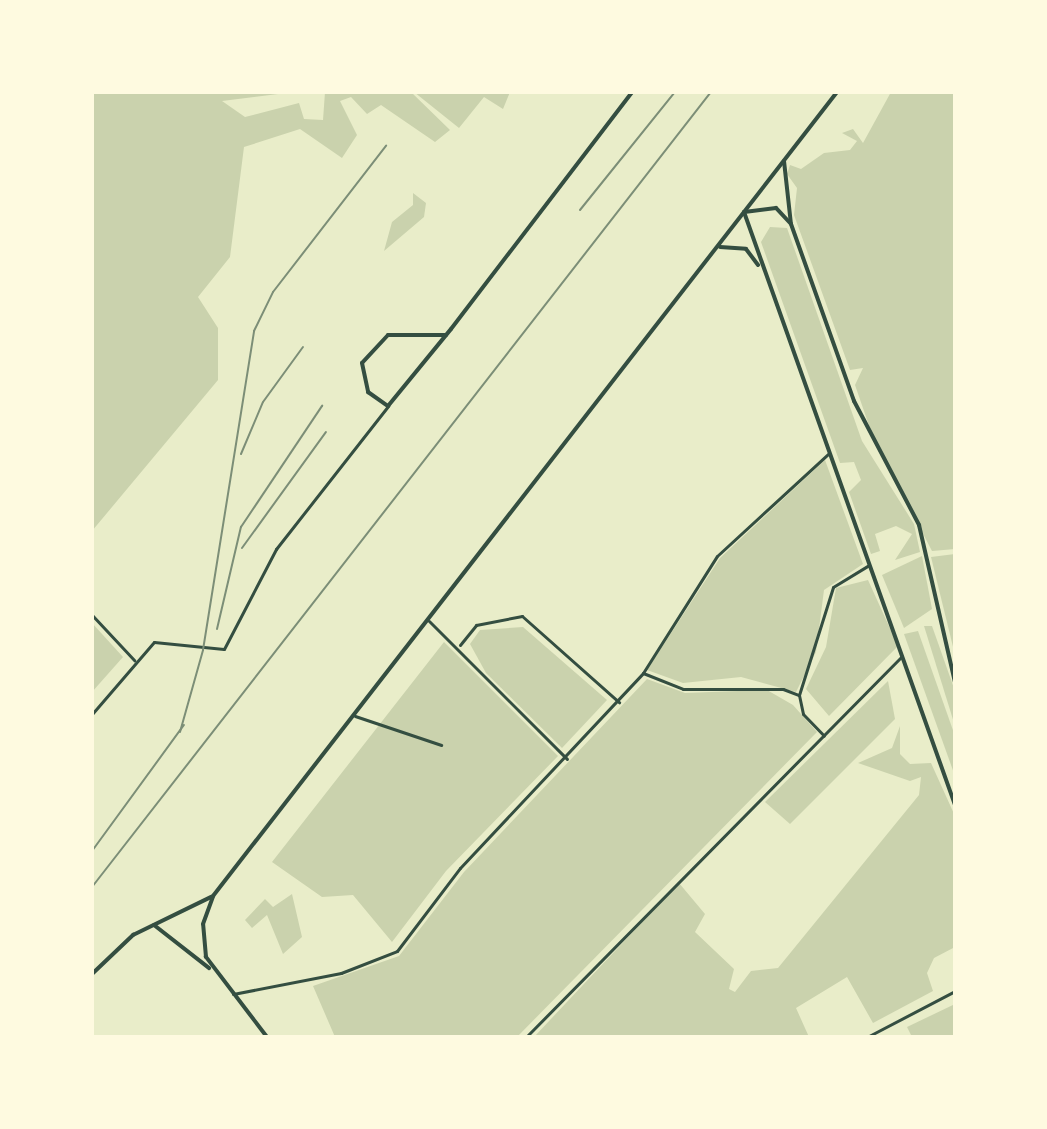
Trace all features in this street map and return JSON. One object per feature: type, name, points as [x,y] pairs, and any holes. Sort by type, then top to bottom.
[{"type":"street","points":[[92,714],[134,660],[154,642],[214,651],[232,639],[276,549],[446,335],[632,92]]},
{"type":"street","points":[[211,970],[202,934],[213,896],[837,92]]},
{"type":"street","points":[[784,161],[791,224],[859,416],[919,525],[955,682]]},
{"type":"street","points":[[744,212],[776,208],[791,224]]},
{"type":"street","points":[[744,212],[955,805]]},
{"type":"street","points":[[718,248],[746,249],[762,269]]},
{"type":"street","points":[[388,406],[368,392],[362,363],[388,335],[446,335]]},
{"type":"street","points":[[233,994],[341,973],[397,951],[460,868],[567,759],[643,673],[717,556],[828,454]]},
{"type":"street","points":[[824,736],[803,714],[799,695],[833,587],[870,565]]},
{"type":"street","points":[[92,615],[134,660]]},
{"type":"street","points":[[460,645],[476,625],[522,616],[619,702]]},
{"type":"street","points":[[429,621],[460,645],[502,699],[567,759]]},
{"type":"street","points":[[526,1037],[902,656]]},
{"type":"street","points":[[643,673],[683,689],[761,686],[799,695]]},
{"type":"street","points":[[355,716],[441,745]]},
{"type":"street","points":[[92,974],[152,924],[213,896]]},
{"type":"street","points":[[152,924],[180,937],[233,994],[267,1037]]},
{"type":"street","points":[[867,1037],[955,991]]},
{"type":"green space","points":[[92,92],[294,92],[222,101],[245,117],[299,103],[304,119],[323,120],[325,92],[411,92],[450,130],[435,142],[381,105],[367,114],[351,97],[340,101],[357,135],[342,158],[300,129],[244,147],[230,257],[198,297],[218,328],[218,380],[92,531]]},
{"type":"green space","points":[[414,92],[510,92],[503,109],[484,97],[459,128]]},
{"type":"green space","points":[[891,92],[955,92],[955,549],[932,551],[873,437],[855,385],[863,368],[850,370],[794,215],[797,188],[787,174],[790,165],[801,169],[824,153],[850,150],[857,141],[842,133],[853,129],[863,143]]},
{"type":"green space","points":[[413,193],[426,203],[424,217],[384,251],[392,222],[413,205]]},
{"type":"green space","points":[[770,227],[787,228],[862,441],[914,524],[920,552],[895,560],[912,534],[896,526],[875,534],[880,551],[871,554],[849,492],[861,480],[854,462],[840,463],[761,242]]},
{"type":"green space","points":[[825,460],[863,564],[824,590],[816,652],[796,692],[741,677],[683,683],[647,670],[720,558]]},
{"type":"green space","points":[[955,554],[955,655],[931,557]]},
{"type":"green space","points":[[922,556],[932,609],[904,628],[882,575]]},
{"type":"green space","points":[[868,580],[898,646],[829,716],[806,689],[826,647],[836,588]]},
{"type":"green space","points":[[92,623],[123,657],[92,692]]},
{"type":"green space","points":[[924,626],[932,626],[955,691],[955,726]]},
{"type":"green space","points":[[523,627],[607,700],[562,748],[486,673],[470,644],[480,630]]},
{"type":"green space","points":[[918,631],[955,736],[955,776],[904,634]]},
{"type":"green space","points":[[444,642],[558,756],[446,871],[392,942],[353,895],[322,897],[272,862]]},
{"type":"green space","points":[[647,679],[685,693],[767,690],[793,705],[817,732],[517,1037],[335,1037],[313,986],[399,956],[464,872]]},
{"type":"green space","points":[[888,681],[895,719],[790,824],[765,802]]},
{"type":"green space","points":[[900,726],[900,754],[910,764],[931,763],[955,816],[955,947],[934,958],[927,973],[933,991],[873,1023],[847,977],[796,1008],[809,1037],[534,1037],[679,883],[705,914],[695,932],[734,969],[729,989],[735,992],[751,971],[778,968],[919,795],[921,777],[910,781],[858,763],[892,748]]},
{"type":"green space","points":[[292,894],[302,937],[283,954],[267,915],[252,928],[245,920],[265,899],[273,907]]},
{"type":"green space","points":[[955,1004],[955,1037],[912,1037],[907,1027]]},
{"type":"railway","points":[[580,210],[675,92]]},
{"type":"railway","points":[[92,887],[711,92]]},
{"type":"railway","points":[[180,732],[203,650],[254,331],[273,292],[386,146]]},
{"type":"railway","points":[[241,454],[263,402],[303,347]]},
{"type":"railway","points":[[217,629],[241,527],[322,406]]},
{"type":"railway","points":[[242,548],[326,432]]},
{"type":"railway","points":[[92,851],[184,725]]}]
